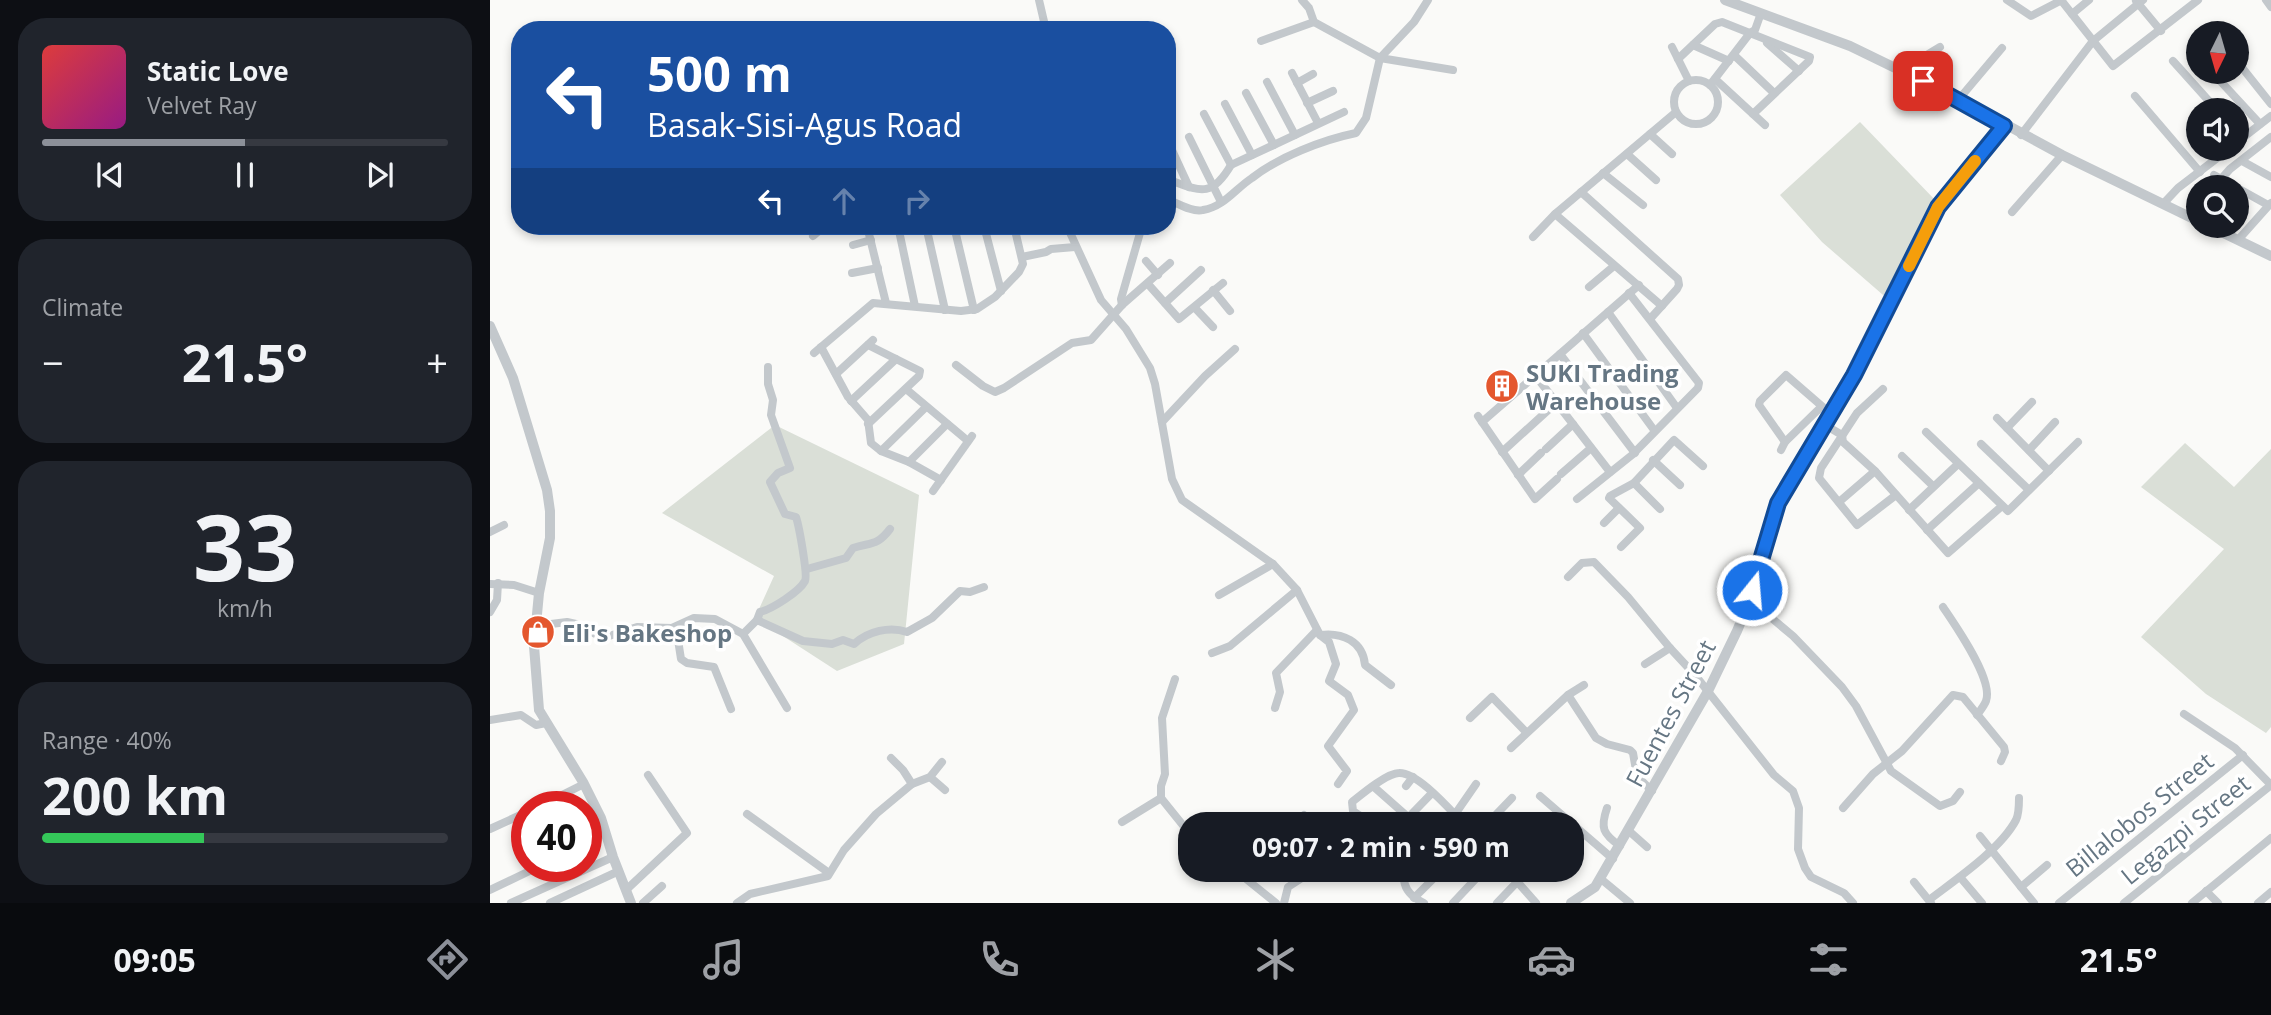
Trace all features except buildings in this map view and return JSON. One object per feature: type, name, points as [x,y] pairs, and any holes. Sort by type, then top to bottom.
[{"type":"street","points":[[1039,0],[1044,21]]},
{"type":"street","points":[[1302,0],[1309,8],[1314,22],[1380,58],[1453,70]]},
{"type":"street","points":[[1176,202],[1198,211],[1233,196],[1253,176],[1313,145],[1356,133],[1366,118],[1380,58],[1414,22],[1428,0]]},
{"type":"street","points":[[2007,0],[2031,16],[2061,0],[2113,66],[2198,0]]},
{"type":"street","points":[[2072,14],[2089,0]]},
{"type":"street","points":[[2266,0],[2271,7]]},
{"type":"street","points":[[1728,1],[1850,46],[1959,99],[2062,156],[2186,215]]},
{"type":"street","points":[[2021,135],[2093,41],[2139,1],[2161,30]]},
{"type":"street","points":[[1712,82],[1755,30],[1758,12]]},
{"type":"street","points":[[1261,41],[1314,22]]},
{"type":"street","points":[[1678,59],[1719,22],[1810,57],[1809,61],[1753,114]]},
{"type":"street","points":[[1762,39],[1799,71]]},
{"type":"street","points":[[1693,45],[1732,58],[1774,93]]},
{"type":"street","points":[[1672,47],[1689,81]]},
{"type":"street","points":[[1905,72],[1912,64],[1940,47]]},
{"type":"street","points":[[1959,99],[2002,47]]},
{"type":"street","points":[[2173,61],[2206,98]]},
{"type":"street","points":[[1292,73],[1318,123]]},
{"type":"street","points":[[1297,83],[1313,74]]},
{"type":"street","points":[[2249,76],[2271,104]]},
{"type":"street","points":[[1712,82],[1718,99],[1717,109],[1711,118],[1702,124],[1682,120],[1675,112],[1675,93],[1689,81],[1700,80],[1712,82],[1765,125]]},
{"type":"street","points":[[1267,82],[1295,135]]},
{"type":"street","points":[[2223,84],[2260,124]]},
{"type":"street","points":[[1307,103],[1333,91]]},
{"type":"street","points":[[1246,93],[1274,145]]},
{"type":"street","points":[[2135,96],[2200,172]]},
{"type":"street","points":[[1225,104],[1252,155]]},
{"type":"street","points":[[1176,182],[1203,191],[1214,188],[1231,165],[1344,112]]},
{"type":"street","points":[[1533,237],[1555,214],[1675,112]]},
{"type":"street","points":[[1204,114],[1231,165]]},
{"type":"street","points":[[2249,131],[2271,116]]},
{"type":"street","name":"Fuentes Street","points":[[1571,903],[1595,887],[1601,878],[1708,691],[1750,600],[1778,503],[1877,333],[1938,207],[2004,126]]},
{"type":"street","points":[[1650,134],[1672,154]]},
{"type":"street","points":[[1189,136],[1221,202]]},
{"type":"street","points":[[2249,155],[2267,140],[2271,151]]},
{"type":"street","points":[[1627,154],[1656,180]]},
{"type":"street","points":[[2012,212],[2062,156]]},
{"type":"street","points":[[1176,159],[1189,187]]},
{"type":"street","points":[[2163,204],[2178,188],[2214,161]]},
{"type":"street","points":[[2238,240],[2269,204],[2218,177],[2242,161],[2271,177]]},
{"type":"street","points":[[1603,173],[1643,205]]},
{"type":"street","points":[[1581,192],[1678,279],[1679,285],[1650,319]]},
{"type":"street","points":[[1555,214],[1662,306]]},
{"type":"street","points":[[2261,214],[2271,219]]},
{"type":"street","points":[[870,235],[886,303]]},
{"type":"street","points":[[900,235],[915,306]]},
{"type":"street","points":[[928,235],[945,310]]},
{"type":"street","points":[[956,235],[974,310]]},
{"type":"street","points":[[986,235],[1001,291]]},
{"type":"street","points":[[814,353],[873,303],[974,310],[1001,291],[1019,272],[1023,264],[1016,235]]},
{"type":"street","points":[[1070,235],[1101,300],[1131,337],[1150,368],[1177,494],[1273,564],[1297,590],[1319,632],[1329,642],[1336,664],[1329,681],[1348,695],[1354,710],[1328,746],[1347,771],[1338,784]]},
{"type":"street","points":[[1122,305],[1121,299],[1139,235]]},
{"type":"street","points":[[2234,238],[2271,256]]},
{"type":"street","points":[[853,245],[871,240]]},
{"type":"street","points":[[1022,257],[1051,249],[1075,247]]},
{"type":"street","points":[[1146,261],[1158,275]]},
{"type":"street","points":[[956,365],[995,392],[1004,388],[1072,343],[1091,340],[1122,305],[1171,263]]},
{"type":"street","points":[[1590,287],[1614,266]]},
{"type":"street","points":[[852,273],[877,268]]},
{"type":"street","points":[[1164,303],[1201,270]]},
{"type":"street","points":[[1148,284],[1179,319],[1223,283]]},
{"type":"street","points":[[1591,448],[1535,499],[1480,419],[1639,285]]},
{"type":"street","points":[[1213,290],[1230,312]]},
{"type":"street","points":[[1577,499],[1633,454],[1654,430],[1696,391],[1699,383],[1629,293]]},
{"type":"street","points":[[1195,308],[1213,327]]},
{"type":"street","points":[[1608,312],[1677,408]]},
{"type":"street","points":[[490,326],[513,378],[547,490],[550,538],[535,626],[534,670],[539,710],[584,784],[601,818],[630,902]]},
{"type":"street","points":[[1583,333],[1654,430]]},
{"type":"street","points":[[836,374],[871,342],[920,371],[919,376],[868,424]]},
{"type":"street","points":[[821,347],[851,401],[867,420],[871,443],[881,451],[909,462],[941,480]]},
{"type":"street","points":[[1162,422],[1205,376],[1235,349]]},
{"type":"street","points":[[1560,354],[1646,468]]},
{"type":"street","points":[[851,401],[896,359]]},
{"type":"street","points":[[743,634],[757,620],[760,612],[780,604],[797,590],[805,581],[807,569],[796,517],[785,514],[770,482],[778,473],[790,468],[771,415],[773,400],[768,384],[768,367]]},
{"type":"street","points":[[1535,375],[1610,472]]},
{"type":"street","points":[[1821,407],[1783,446],[1759,405],[1786,375],[1831,414]]},
{"type":"street","points":[[906,389],[947,424],[970,438],[933,491]]},
{"type":"street","points":[[1883,389],[1857,413],[1821,468],[1819,478],[1857,525],[1896,495]]},
{"type":"street","points":[[1503,452],[1556,402]]},
{"type":"street","points":[[2007,429],[2032,402]]},
{"type":"street","points":[[881,451],[926,407]]},
{"type":"street","points":[[1997,418],[2049,471]]},
{"type":"street","points":[[2029,450],[2055,422]]},
{"type":"street","points":[[909,462],[947,424]]},
{"type":"street","points":[[1518,475],[1573,424]]},
{"type":"street","points":[[1823,428],[1841,439],[1875,471],[1948,553],[2029,490],[2078,442]]},
{"type":"street","points":[[1927,432],[2005,509]]},
{"type":"street","points":[[1621,547],[1640,528],[1610,496],[1634,483],[1674,440],[1703,467]]},
{"type":"street","points":[[1981,444],[2029,490]]},
{"type":"street","points":[[1902,456],[1933,486]]},
{"type":"street","points":[[1653,460],[1680,485]]},
{"type":"street","points":[[1909,510],[1958,464]]},
{"type":"street","points":[[1839,502],[1875,471]]},
{"type":"street","points":[[1634,483],[1660,509]]},
{"type":"street","points":[[1927,530],[1979,483]]},
{"type":"street","points":[[1604,523],[1619,508]]},
{"type":"street","points":[[490,532],[504,525]]},
{"type":"street","points":[[807,569],[846,558],[853,548],[874,544],[890,529]]},
{"type":"street","points":[[1569,577],[1582,563],[1597,563],[1628,597],[1708,691],[1774,775],[1793,792],[1799,808],[1798,849],[1811,877],[1844,892],[1853,903]]},
{"type":"street","points":[[1219,595],[1273,564]]},
{"type":"street","points":[[490,612],[497,600],[494,583],[514,585],[539,593]]},
{"type":"street","points":[[757,620],[803,641],[832,644],[843,640],[854,643],[863,636],[894,627],[907,632],[932,618],[960,591],[970,592],[984,587]]},
{"type":"street","points":[[1212,653],[1230,646],[1297,590]]},
{"type":"street","points":[[1750,600],[1793,636],[1842,687],[1895,774],[1937,805],[1946,805],[1960,792]]},
{"type":"street","points":[[1943,607],[1960,631],[1983,674],[1986,701],[1977,715]]},
{"type":"street","points":[[535,626],[567,622],[603,638],[641,626],[664,629],[676,627],[690,619],[703,617],[715,620],[743,634],[787,708]]},
{"type":"street","points":[[676,627],[681,659],[687,663],[713,667],[731,709]]},
{"type":"street","points":[[1275,708],[1280,692],[1276,673],[1319,632],[1336,633],[1349,639],[1362,652],[1365,665],[1391,685]]},
{"type":"street","points":[[1645,664],[1670,648]]},
{"type":"street","points":[[1175,680],[1162,718],[1165,774],[1160,798],[1178,820]]},
{"type":"street","points":[[1511,748],[1568,695],[1584,685]]},
{"type":"street","points":[[1568,695],[1596,738],[1633,753],[1637,776],[1652,791]]},
{"type":"street","points":[[1843,808],[1873,774],[1902,751],[1954,695],[1963,697],[2004,747],[2001,761]]},
{"type":"street","points":[[1470,718],[1492,697],[1526,732]]},
{"type":"street","points":[[2184,714],[2243,755],[2271,785]]},
{"type":"street","points":[[490,720],[521,715],[533,724],[546,723]]},
{"type":"street","name":"Billalobos Street","points":[[2059,903],[2243,755]]},
{"type":"street","points":[[891,758],[903,769],[912,784]]},
{"type":"street","points":[[737,903],[750,894],[820,879],[830,873],[856,834],[912,784],[930,777],[942,762]]},
{"type":"street","points":[[1355,812],[1352,802],[1388,777],[1402,773],[1413,776],[1452,812]]},
{"type":"street","points":[[626,890],[687,832],[648,775]]},
{"type":"street","points":[[1406,786],[1413,776]]},
{"type":"street","points":[[930,777],[945,790]]},
{"type":"street","points":[[570,791],[584,784]]},
{"type":"street","points":[[1455,812],[1476,784]]},
{"type":"street","name":"Legazpi Street","points":[[2124,903],[2271,785]]},
{"type":"street","points":[[1374,787],[1397,812]]},
{"type":"street","points":[[1414,812],[1432,793]]},
{"type":"street","points":[[1540,796],[1613,859]]},
{"type":"street","points":[[1122,822],[1160,798]]},
{"type":"street","points":[[1499,812],[1512,798]]},
{"type":"street","points":[[1914,882],[1930,901],[1960,877],[1990,851],[2015,821],[2019,812],[2019,798]]},
{"type":"street","points":[[1607,808],[1602,821],[1604,831],[1620,846]]},
{"type":"street","points":[[747,814],[830,873]]},
{"type":"street","points":[[490,830],[511,820]]},
{"type":"street","points":[[1629,831],[1647,847]]},
{"type":"street","points":[[1980,836],[2034,903]]},
{"type":"street","points":[[2192,903],[2271,838]]},
{"type":"street","points":[[602,862],[613,857]]},
{"type":"street","points":[[2021,887],[2047,865]]},
{"type":"street","points":[[550,903],[618,872]]},
{"type":"street","points":[[1960,877],[1982,903]]},
{"type":"street","points":[[1601,878],[1630,903]]},
{"type":"street","points":[[490,890],[511,880]]},
{"type":"street","points":[[511,903],[558,882]]},
{"type":"street","points":[[1250,882],[1276,903]]},
{"type":"street","points":[[1284,903],[1288,887],[1296,882]]},
{"type":"street","points":[[1404,882],[1414,898],[1424,903]]},
{"type":"street","points":[[1414,898],[1430,882]]},
{"type":"street","points":[[1453,903],[1473,882]]},
{"type":"street","points":[[1497,903],[1517,882]]},
{"type":"street","points":[[1519,882],[1536,903]]},
{"type":"street","points":[[643,903],[662,886]]},
{"type":"street","points":[[2206,891],[2218,903]]},
{"type":"street","points":[[2258,903],[2271,892]]},
{"type":"shaded area","points":[[1860,122],[1936,201],[1928,213],[1890,301],[1822,242],[1780,195]]},
{"type":"shaded area","points":[[775,425],[919,495],[904,644],[837,671],[755,618],[774,576],[662,513]]},
{"type":"shaded area","points":[[2185,443],[2234,487],[2271,449],[2271,727],[2266,733],[2206,694],[2141,637],[2224,549],[2141,487]]},
{"type":"slow traffic","points":[[1909,266],[1938,207],[1975,161]]},
{"type":"place","name":"SUKI Trading Warehouse","points":[[1502,386]]},
{"type":"place","name":"Eli's Bakeshop","points":[[538,632]]},
{"type":"route","points":[[1752,590],[1778,503],[1877,333],[1938,207],[2004,126],[1923,81]]}]
